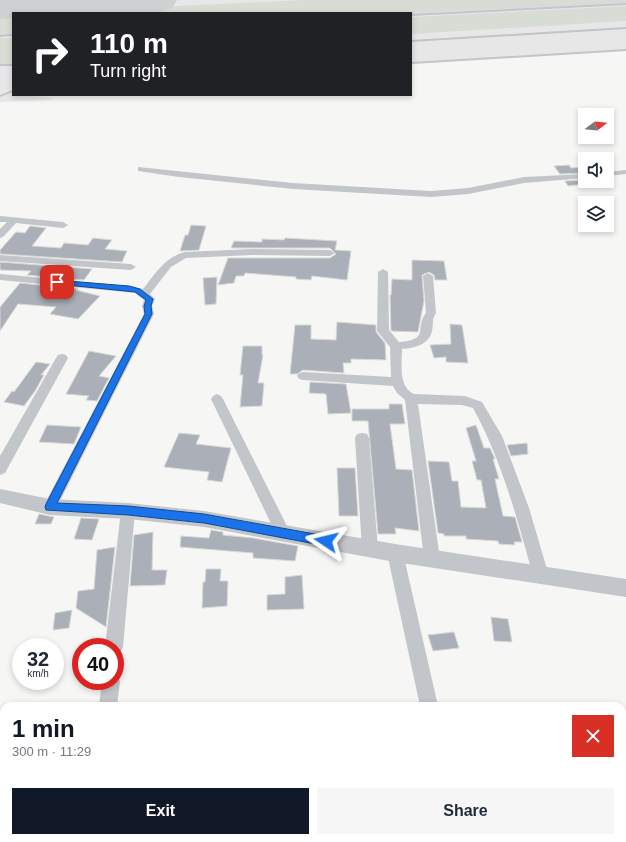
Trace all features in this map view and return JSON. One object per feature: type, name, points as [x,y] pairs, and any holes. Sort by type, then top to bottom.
[{"type":"street","points":[[141,169],[178,175],[293,186],[431,194],[468,191],[524,180],[578,176]]},
{"type":"street","points":[[614,173],[626,172]]},
{"type":"street","points":[[0,219],[63,225]]},
{"type":"street","points":[[0,235],[13,221]]},
{"type":"street","points":[[144,294],[177,256],[252,252],[330,253]]},
{"type":"street","points":[[0,258],[131,267]]},
{"type":"street","points":[[383,272],[383,332],[396,346],[395,370],[397,382],[401,390],[411,398],[464,400],[474,402],[478,405],[495,436],[522,508],[541,576]]},
{"type":"street","points":[[396,346],[411,346],[425,337],[429,328],[428,318],[431,313],[428,276]]},
{"type":"street","points":[[0,277],[138,290],[150,299],[148,306],[149,314],[50,507]]},
{"type":"street","points":[[0,469],[62,358]]},
{"type":"street","points":[[303,376],[397,382]]},
{"type":"street","points":[[411,398],[432,559]]},
{"type":"street","points":[[217,399],[283,533]]},
{"type":"street","points":[[362,438],[370,549]]},
{"type":"street","points":[[0,496],[50,507],[128,511],[204,519],[395,554],[626,588]]},
{"type":"street","points":[[115,638],[128,511]]},
{"type":"street","points":[[395,554],[428,702]]},
{"type":"street","points":[[108,702],[110,690]]},
{"type":"lane","points":[[412,15],[626,4]]},
{"type":"lane","points":[[0,36],[12,35]]},
{"type":"lane","points":[[412,63],[626,50]]},
{"type":"lane","points":[[0,96],[12,91]]},
{"type":"shaded area","points":[[0,0],[626,0],[626,51],[412,64],[412,12],[12,12],[12,93],[10,94],[12,94],[12,96],[54,98],[50,100],[0,102]]},
{"type":"shaded area","points":[[304,0],[626,0],[626,3],[412,14],[412,12],[54,12]]},
{"type":"shaded area","points":[[626,6],[626,21],[412,34],[412,17]]},
{"type":"shaded area","points":[[12,14],[12,35],[0,35],[0,15]]},
{"type":"shaded area","points":[[0,38],[12,38],[12,64],[0,65]]},
{"type":"building","points":[[569,165],[571,168],[578,168],[578,173],[560,174],[554,166]]},
{"type":"building","points":[[578,180],[578,185],[568,186],[565,181]]},
{"type":"building","points":[[191,225],[206,226],[199,250],[180,251],[185,235],[188,235]]},
{"type":"building","points":[[30,226],[46,228],[32,246],[61,248],[64,243],[88,245],[93,238],[112,240],[105,249],[127,251],[122,262],[0,254],[0,250],[16,232],[25,233]]},
{"type":"building","points":[[285,238],[337,241],[335,250],[351,251],[347,280],[312,276],[311,280],[296,279],[296,277],[245,273],[244,276],[236,276],[234,283],[218,285],[228,258],[330,258],[336,254],[330,248],[231,248],[234,241],[262,242],[262,239],[284,240]]},
{"type":"building","points":[[412,260],[444,261],[447,280],[435,280],[434,275],[429,272],[422,275],[424,301],[418,332],[391,331],[390,295],[392,279],[412,280]]},
{"type":"building","points":[[0,262],[92,269],[84,280],[27,275],[31,271],[0,270]]},
{"type":"building","points":[[217,277],[216,304],[205,305],[203,278]]},
{"type":"building","points":[[20,283],[78,289],[76,290],[100,296],[78,319],[50,314],[56,307],[18,304],[0,331],[0,307]]},
{"type":"building","points":[[337,322],[376,325],[376,332],[385,343],[386,360],[351,359],[351,363],[343,363],[344,373],[303,370],[297,374],[290,374],[295,325],[311,325],[311,339],[336,340]]},
{"type":"building","points":[[450,324],[462,325],[468,363],[446,362],[446,357],[434,358],[430,345],[451,344]]},
{"type":"building","points":[[243,346],[262,346],[263,355],[258,383],[264,383],[262,406],[240,407],[243,375],[240,375]]},
{"type":"building","points":[[89,351],[116,356],[99,376],[109,378],[97,401],[86,400],[89,396],[66,394]]},
{"type":"building","points":[[36,362],[50,364],[41,375],[44,375],[24,406],[4,402],[12,391],[14,392]]},
{"type":"building","points":[[310,382],[346,384],[351,413],[328,414],[326,394],[309,393]]},
{"type":"building","points":[[389,404],[402,404],[405,424],[390,424],[396,469],[412,470],[419,531],[395,528],[396,534],[378,534],[368,421],[352,421],[352,409],[389,409]]},
{"type":"building","points":[[47,425],[81,427],[74,444],[39,442]]},
{"type":"building","points":[[476,425],[484,448],[490,448],[495,459],[493,459],[499,479],[495,479],[503,516],[515,517],[522,542],[514,542],[515,545],[499,544],[498,541],[466,539],[466,536],[444,536],[444,534],[438,533],[428,461],[449,462],[452,481],[458,481],[461,507],[486,508],[481,480],[477,480],[472,461],[476,461],[466,428]]},
{"type":"building","points":[[179,433],[200,435],[196,444],[231,448],[222,482],[207,480],[209,472],[164,467]]},
{"type":"building","points":[[527,443],[528,454],[511,456],[507,445]]},
{"type":"building","points":[[337,468],[355,468],[358,516],[339,516]]},
{"type":"building","points":[[39,514],[54,517],[51,524],[35,524]]},
{"type":"building","points":[[81,518],[99,519],[92,540],[74,539]]},
{"type":"building","points":[[211,530],[223,532],[223,535],[253,538],[298,546],[295,561],[253,558],[253,553],[180,547],[181,536],[209,538]]},
{"type":"building","points":[[153,532],[152,570],[167,570],[165,585],[130,586],[134,535]]},
{"type":"building","points":[[115,547],[106,627],[76,608],[78,591],[94,589],[97,550]]},
{"type":"building","points":[[206,569],[221,569],[220,581],[228,581],[227,606],[202,608],[203,582],[205,582]]},
{"type":"building","points":[[302,575],[304,609],[267,610],[267,595],[285,594],[285,577]]},
{"type":"building","points":[[72,610],[69,628],[53,630],[55,613]]},
{"type":"building","points":[[491,617],[508,619],[512,642],[494,641]]},
{"type":"building","points":[[454,632],[459,648],[433,651],[428,635]]},
{"type":"waterway","points":[[412,41],[626,28]]},
{"type":"waterway","points":[[0,65],[12,65]]},
{"type":"runway","points":[[0,7],[158,0]]},
{"type":"route","points":[[57,282],[138,290],[150,299],[148,306],[149,314],[144,321],[50,507],[128,511],[204,519],[326,541]]}]
